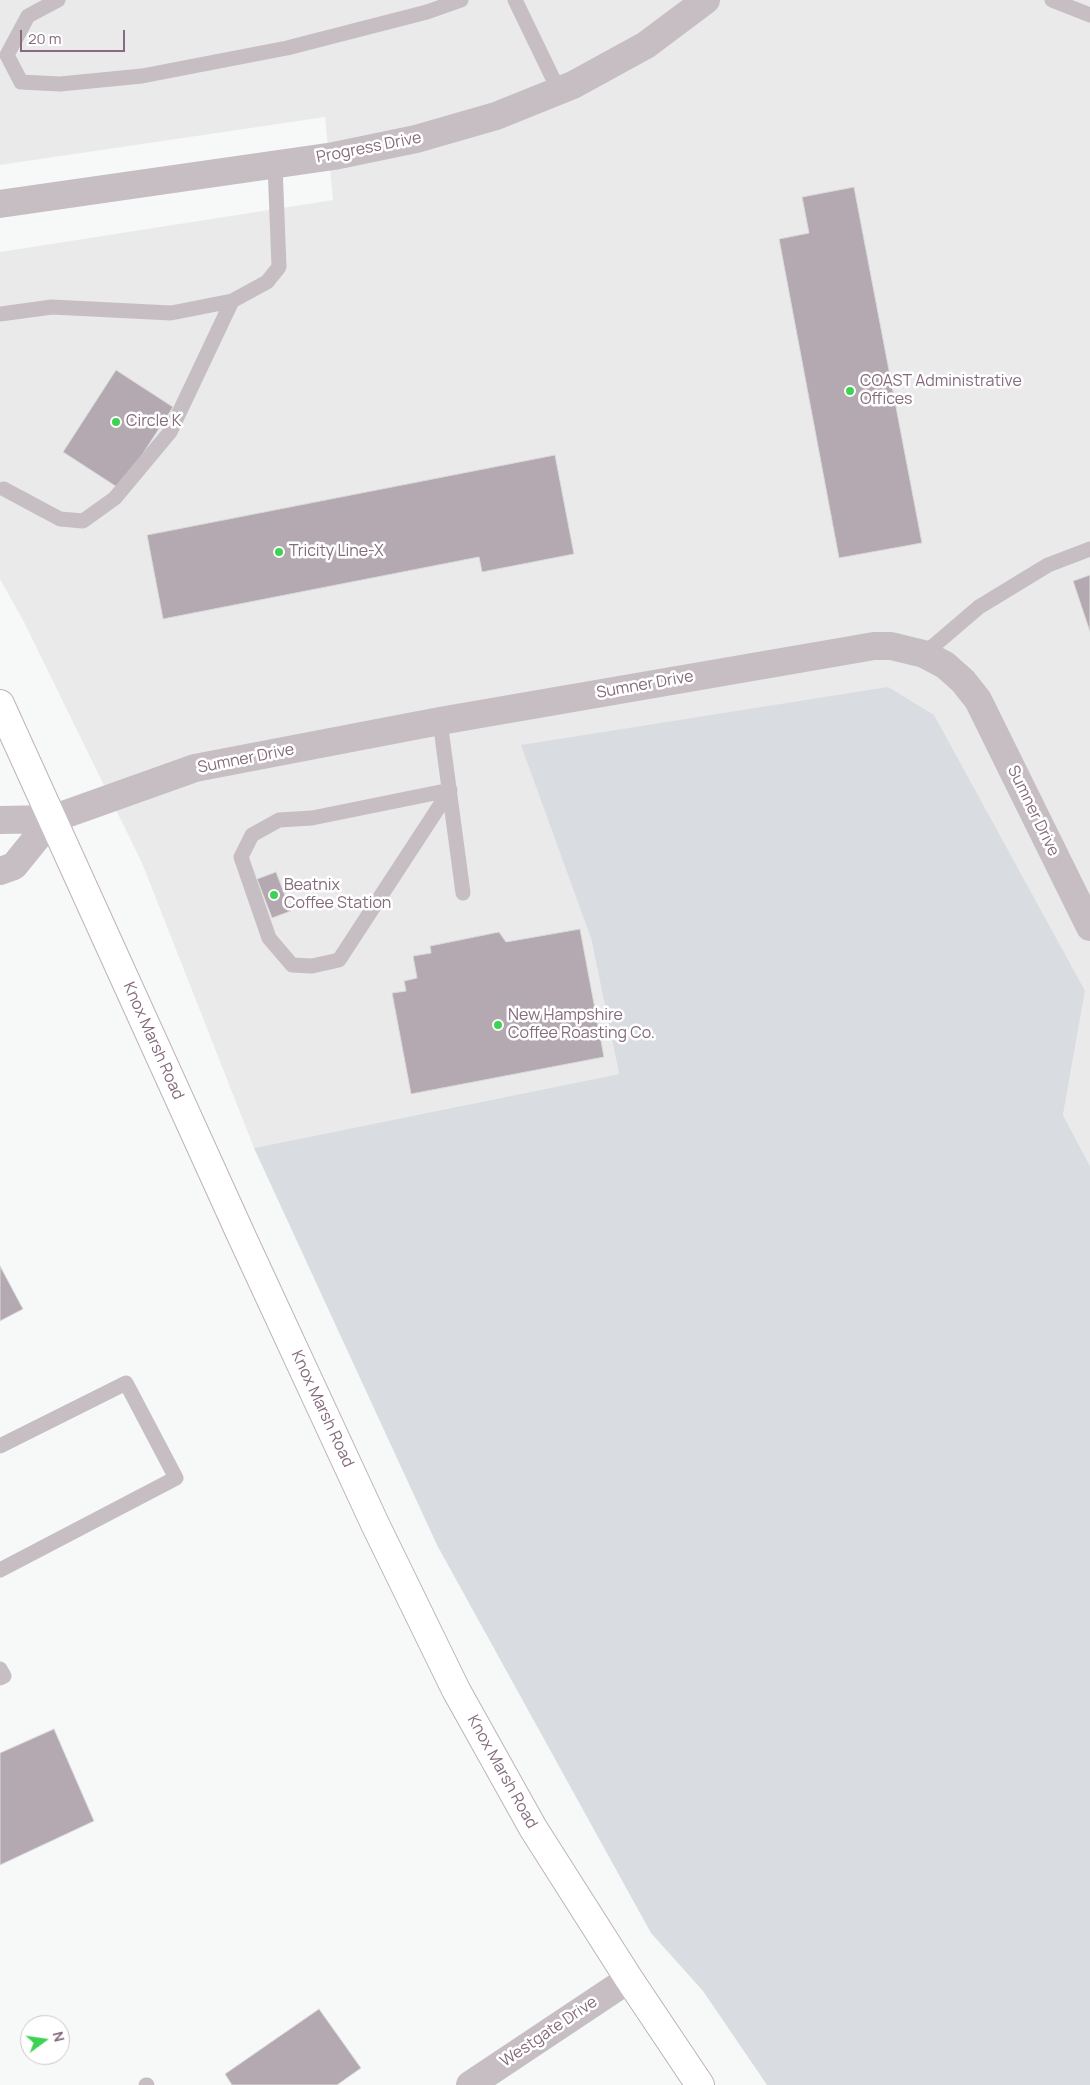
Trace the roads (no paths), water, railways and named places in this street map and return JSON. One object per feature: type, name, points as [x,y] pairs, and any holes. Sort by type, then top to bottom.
[{"type":"main road","name":"Knox Marsh Road","points":[[0,704],[346,1461],[456,1690],[533,1828],[629,1979],[700,2085]]},
{"type":"street","name":"Progress Drive","points":[[0,204],[275,165],[416,139],[496,116],[573,85],[646,45],[706,0]]},
{"type":"street","name":"Sumner Drive","points":[[52,819],[195,768],[440,721],[874,646],[891,646],[924,654],[945,665],[964,681],[978,700],[1084,897],[1090,927]]},
{"type":"street","points":[[0,820],[52,819]]},
{"type":"street","points":[[0,871],[14,866],[52,819]]},
{"type":"street","name":"Westgate Drive","points":[[470,2085],[629,1979]]},
{"type":"lane","points":[[58,0],[28,16],[8,55],[21,82],[60,84],[142,76],[287,48],[427,12],[461,0]]},
{"type":"lane","points":[[515,0],[559,91]]},
{"type":"lane","points":[[1052,0],[1090,15]]},
{"type":"lane","points":[[0,314],[52,307],[171,313],[232,301],[267,282],[279,267],[275,165]]},
{"type":"lane","points":[[1,488],[60,519],[83,521],[115,498],[170,432],[232,301]]},
{"type":"lane","points":[[924,654],[979,607],[1048,565],[1090,549]]},
{"type":"lane","points":[[440,721],[463,893]]},
{"type":"lane","points":[[450,790],[338,960],[312,966],[292,965],[269,938],[242,857],[252,835],[279,820],[312,818],[450,790]]},
{"type":"lane","points":[[0,1446],[126,1383],[176,1478],[0,1570]]},
{"type":"lane","points":[[0,1669],[4,1676],[0,1678]]},
{"type":"place","name":"COAST Administrative Offices","points":[[850,391]]},
{"type":"place","name":"Circle K","points":[[116,422]]},
{"type":"place","name":"Tricity Line-X","points":[[279,552]]},
{"type":"place","name":"Beatnix Coffee Station","points":[[274,895]]},
{"type":"place","name":"New Hampshire Coffee Roasting Co.","points":[[498,1025]]}]
